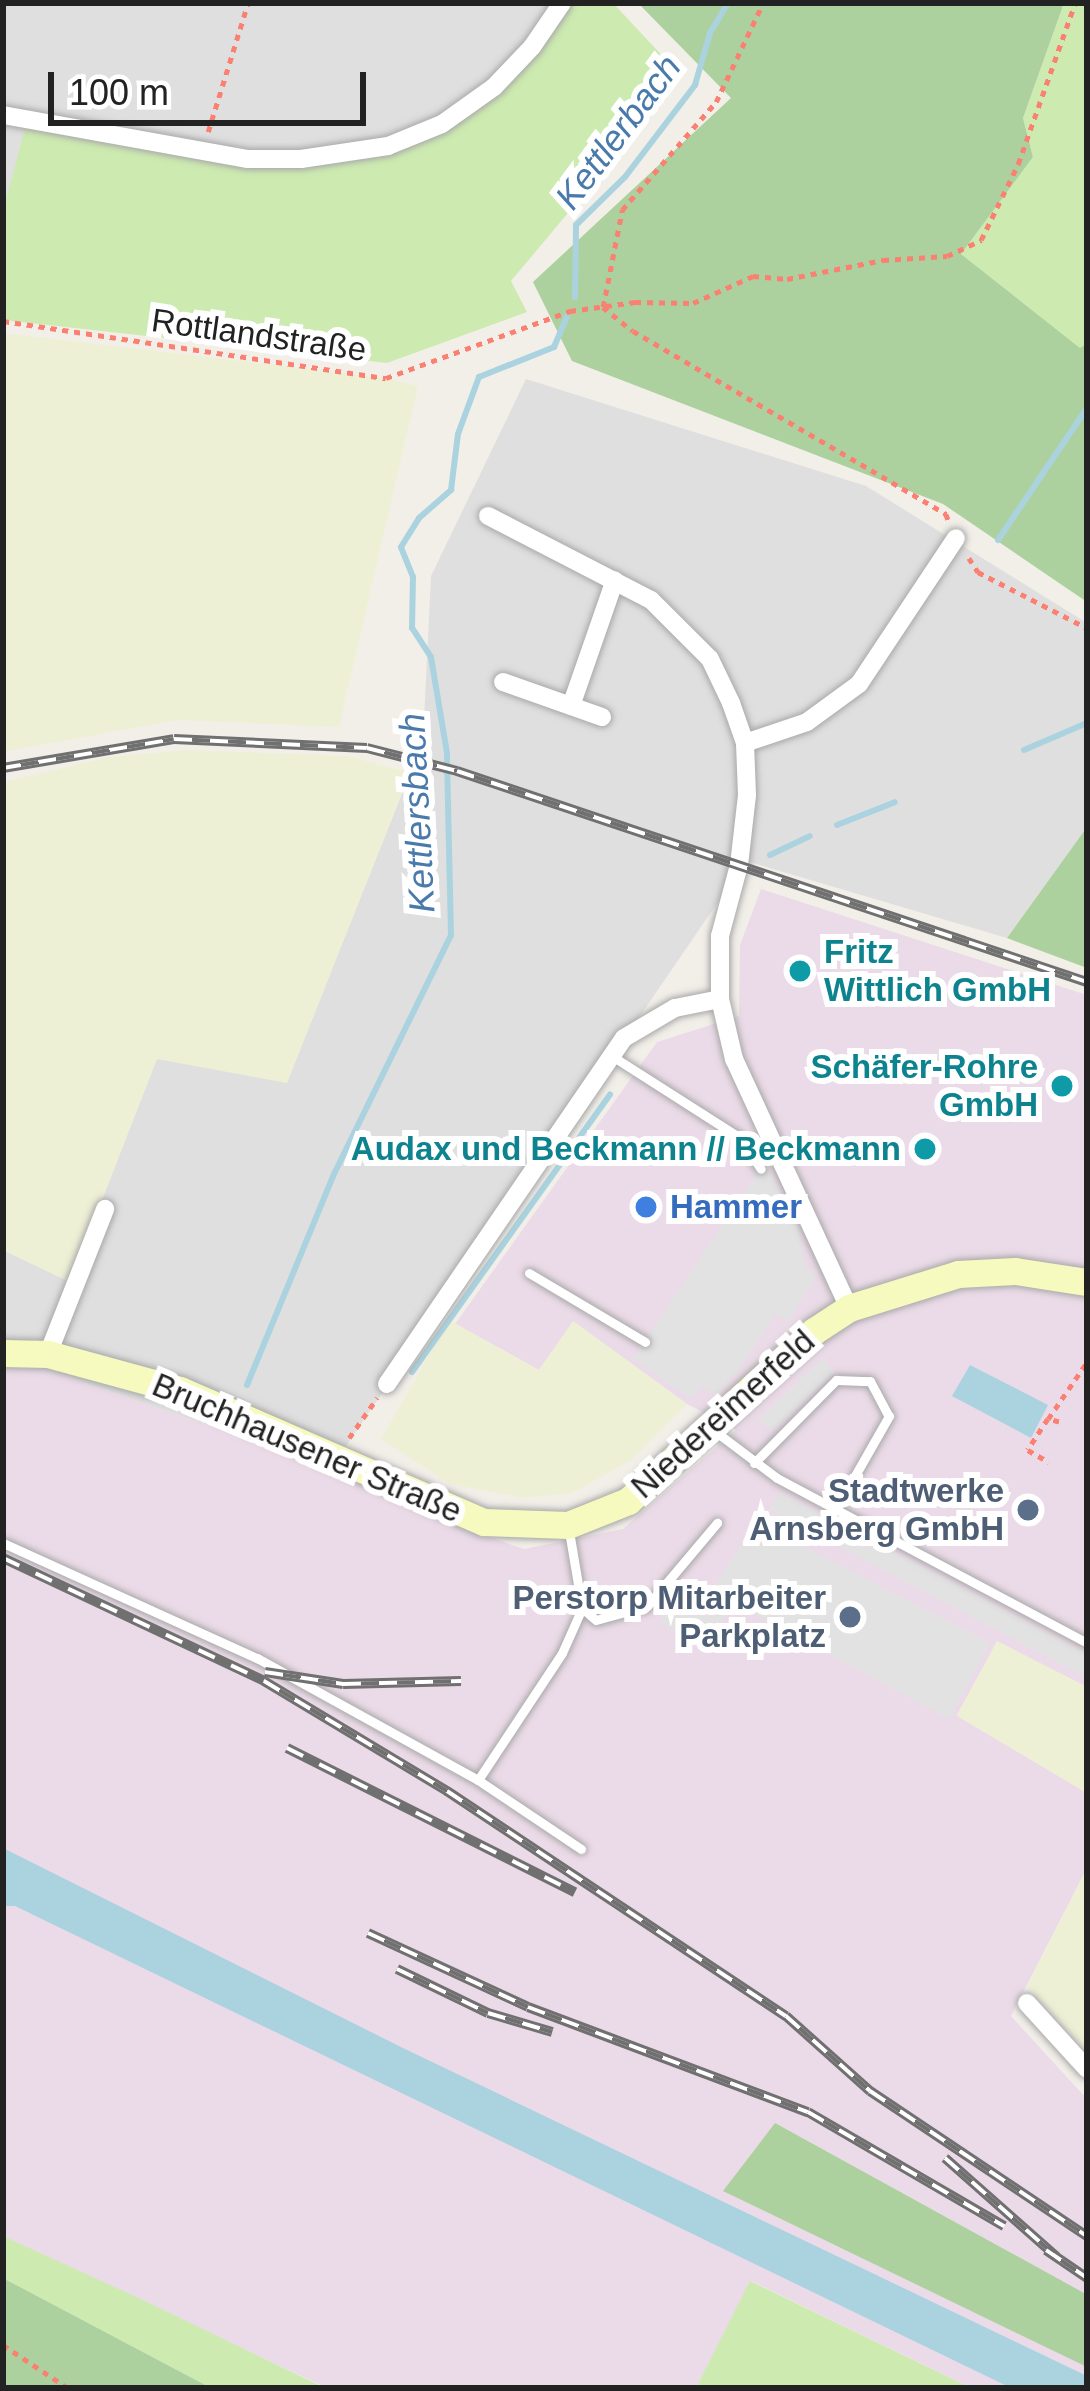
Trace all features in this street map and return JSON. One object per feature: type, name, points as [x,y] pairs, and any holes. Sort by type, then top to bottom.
[{"type":"street","points":[[3,115],[201,154],[301,159],[421,135],[494,87],[532,47],[562,3]]},
{"type":"street","points":[[488,516],[651,600],[710,659],[745,743],[745,812],[720,936],[720,999],[734,1060],[849,1308]]},
{"type":"street","points":[[745,743],[807,722],[859,684],[956,538]]},
{"type":"street","points":[[571,706],[616,580]]},
{"type":"street","points":[[503,682],[602,717]]},
{"type":"street","points":[[387,1384],[612,1056],[648,1020],[720,999]]},
{"type":"street","points":[[48,1354],[105,1209]]},
{"type":"street","name":"Niedereimerfeld","points":[[568,1525],[628,1501],[712,1429],[814,1330],[849,1308],[958,1274],[1015,1271],[1087,1282]]},
{"type":"street","name":"Bruchhausener Straße","points":[[3,1353],[48,1354],[180,1390],[484,1522],[568,1525]]},
{"type":"street","points":[[1027,2002],[1087,2069]]},
{"type":"lane","points":[[612,1056],[740,1138],[761,1169]]},
{"type":"lane","points":[[529,1273],[645,1342]]},
{"type":"lane","points":[[754,1463],[836,1380],[870,1381],[889,1416],[836,1509]]},
{"type":"lane","points":[[712,1429],[754,1463],[1087,1643]]},
{"type":"lane","points":[[582,1608],[596,1620],[647,1606],[717,1522]]},
{"type":"lane","points":[[478,1780],[562,1653],[582,1608],[568,1525]]},
{"type":"lane","points":[[3,1543],[257,1658],[478,1780],[581,1849]]},
{"type":"path","points":[[201,154],[248,3]]},
{"type":"path","points":[[763,3],[716,102],[622,210],[604,307],[724,387],[946,514],[978,572],[1087,628]]},
{"type":"path","name":"Rottlandstraße","points":[[3,321],[386,378],[570,311],[693,303],[753,276],[787,279],[883,260],[947,256],[981,240],[1018,164],[1075,3]]},
{"type":"path","points":[[1049,1462],[1028,1450],[1087,1362]]},
{"type":"path","points":[[336,1456],[387,1384]]},
{"type":"path","points":[[1048,1419],[1059,1422]]},
{"type":"path","points":[[3,2345],[68,2388]]},
{"type":"shaded area","points":[[3,3],[555,3],[506,67],[443,117],[408,133],[3,211]]},
{"type":"shaded area","points":[[526,379],[866,486],[1087,623],[1087,827],[1007,938],[746,861],[331,1468],[36,1366],[3,1365],[3,1250],[70,1282],[157,1058],[287,1082],[423,741],[431,576]]},
{"type":"shaded area","points":[[761,889],[1087,995],[1087,1687],[997,1642],[957,1715],[1087,1793],[1087,1868],[1011,2016],[1087,2099],[1087,2388],[971,2388],[751,2281],[696,2388],[327,2388],[3,2237],[3,1365],[36,1366],[331,1468],[421,1513],[524,1549],[623,1529],[736,1430],[687,1404],[574,1322],[539,1370],[455,1324],[657,1042],[739,1016],[740,945]]},
{"type":"shaded area","points":[[765,1162],[799,1230],[804,1266],[817,1275],[788,1322],[775,1314],[737,1372],[715,1395],[702,1386],[692,1399],[633,1359]]},
{"type":"shaded area","points":[[823,1358],[834,1373],[772,1430],[758,1420]]},
{"type":"shaded area","points":[[779,1492],[1082,1651],[1087,1644],[1087,1678],[769,1509]]},
{"type":"shaded area","name":"Perstorp Mitarbeiter Parkplatz","points":[[755,1522],[990,1643],[949,1719],[712,1591]]},
{"type":"shaded area","points":[[682,1579],[730,1606],[708,1646],[660,1623]]},
{"type":"green space","points":[[555,3],[613,3],[682,77],[511,281],[527,312],[387,363],[3,320],[3,211],[28,117],[259,153],[337,151],[408,133],[443,117],[506,67]]},
{"type":"green space","points":[[638,3],[1064,3],[1023,118],[1033,157],[961,254],[1080,348],[1087,344],[1087,602],[943,504],[572,361],[533,282],[731,98]]},
{"type":"green space","points":[[1064,3],[1087,3],[1087,344],[1081,349],[961,254],[1033,157],[1023,118]]},
{"type":"green space","points":[[3,333],[386,378],[418,386],[339,727],[177,720],[3,752]]},
{"type":"green space","points":[[188,750],[348,756],[410,773],[287,1083],[157,1059],[70,1282],[3,1250],[3,782],[109,757]]},
{"type":"green space","points":[[1087,827],[1087,968],[1007,938]]},
{"type":"green space","points":[[449,1320],[539,1370],[573,1321],[687,1404],[631,1460],[572,1493],[525,1498],[450,1484],[381,1439]]},
{"type":"green space","points":[[997,1641],[1087,1687],[1087,1793],[957,1716]]},
{"type":"green space","points":[[1087,1868],[1087,2051],[1027,1986]]},
{"type":"green space","points":[[775,2123],[1084,2293],[1087,2367],[723,2191]]},
{"type":"green space","points":[[3,2236],[325,2388],[211,2388],[3,2278]]},
{"type":"green space","points":[[3,2278],[211,2388],[3,2388]]},
{"type":"green space","points":[[750,2281],[971,2388],[696,2388]]},
{"type":"water","points":[[970,1365],[1048,1405],[1031,1438],[952,1396]]},
{"type":"water","points":[[3,1848],[405,2049],[1087,2376],[1087,2388],[1011,2388],[15,1906],[3,1906]]},
{"type":"waterway","name":"Kettlerbach","points":[[575,297],[576,225],[625,177],[695,85],[710,33],[728,3]]},
{"type":"waterway","name":"Kettlersbach","points":[[247,1385],[335,1172],[451,935],[447,753],[431,657],[412,628],[413,577],[401,547],[419,518],[451,490],[458,434],[479,377],[554,347],[567,317]]},
{"type":"waterway","points":[[998,540],[1087,408]]},
{"type":"waterway","points":[[1024,750],[1087,723]]},
{"type":"waterway","points":[[837,825],[895,802]]},
{"type":"waterway","points":[[770,855],[810,836]]},
{"type":"waterway","points":[[412,1372],[610,1094]]},
{"type":"railway","points":[[3,768],[174,739],[367,748],[457,771],[1087,982]]},
{"type":"railway","points":[[3,1558],[264,1681],[447,1791],[786,2016],[870,2091],[1087,2236]]},
{"type":"railway","points":[[265,1672],[343,1684],[461,1681]]},
{"type":"railway","points":[[287,1748],[575,1892]]},
{"type":"railway","points":[[368,1933],[528,2007],[808,2112],[1004,2226]]},
{"type":"railway","points":[[397,1969],[488,2013],[552,2032]]},
{"type":"railway","points":[[945,2158],[1057,2257]]},
{"type":"railway","points":[[1046,2250],[1087,2278]]},
{"type":"place","name":"Fritz Wittlich GmbH","points":[[800,971]]},
{"type":"place","name":"Schäfer-Rohre GmbH","points":[[1062,1086]]},
{"type":"place","name":"Audax und Beckmann // Beckmann","points":[[925,1149]]},
{"type":"place","name":"Hammer","points":[[646,1207]]},
{"type":"place","name":"Stadtwerke Arnsberg GmbH","points":[[1028,1510]]},
{"type":"place","name":"Perstorp Mitarbeiter Parkplatz","points":[[850,1617]]}]
